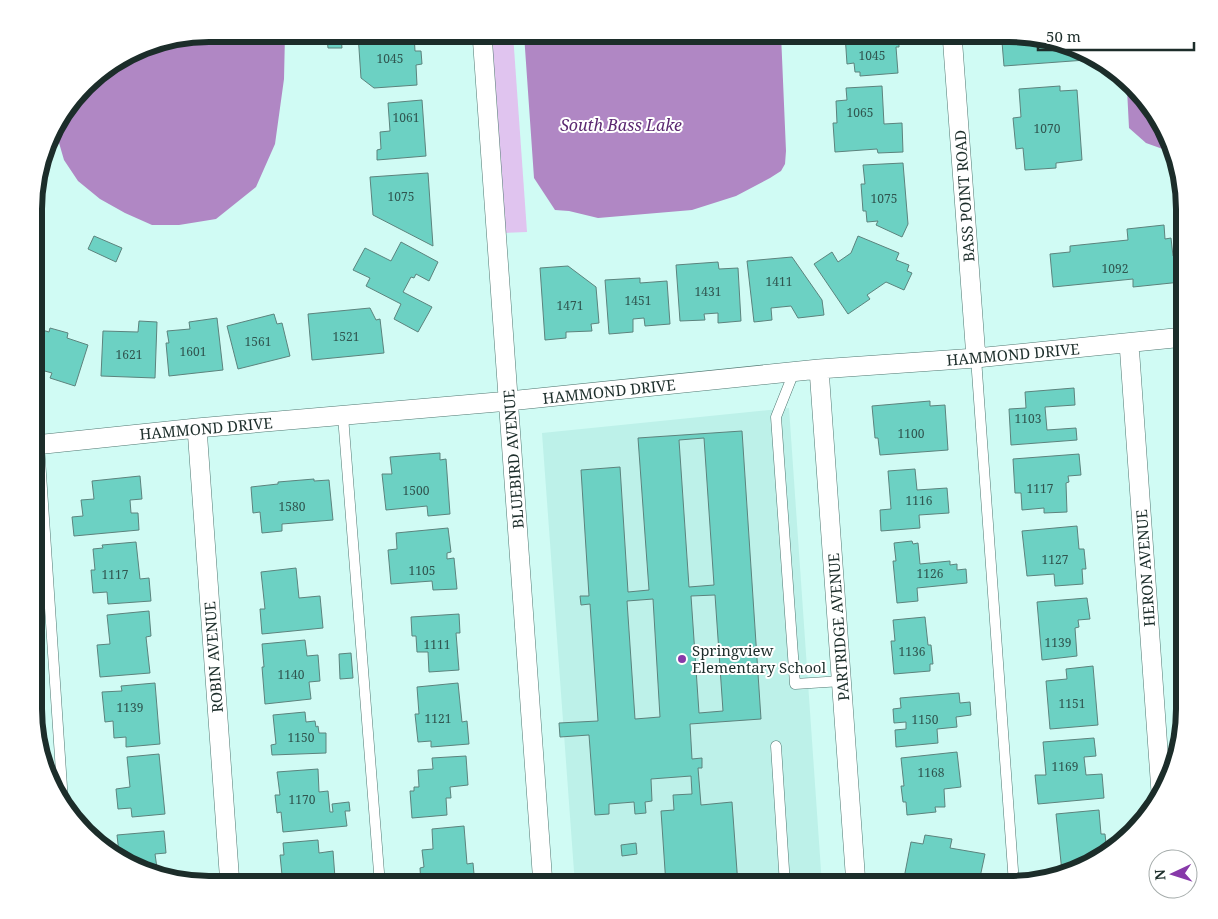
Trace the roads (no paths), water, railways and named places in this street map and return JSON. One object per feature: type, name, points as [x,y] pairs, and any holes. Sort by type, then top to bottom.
[{"type":"street","name":"BLUEBIRD AVENUE","points":[[483,42],[542,876]]},
{"type":"street","name":"BASS POINT ROAD","points":[[953,43],[976,358]]},
{"type":"street","name":"HAMMOND DRIVE","points":[[42,444],[197,428],[509,401],[819,369],[976,358],[1176,338]]},
{"type":"street","name":"HERON AVENUE","points":[[1129,343],[1160,779]]},
{"type":"street","name":"PARTRIDGE AVENUE","points":[[819,369],[855,876]]},
{"type":"street","name":"ROBIN AVENUE","points":[[197,428],[229,876]]},
{"type":"lane","points":[[976,358],[1013,876]]},
{"type":"lane","points":[[794,372],[776,417],[795,684],[842,681]]},
{"type":"lane","points":[[343,416],[379,876]]},
{"type":"lane","points":[[43,522],[62,787]]},
{"type":"lane","points":[[776,746],[784,876]]},
{"type":"water","points":[[209,42],[285,42],[284,79],[275,144],[256,187],[216,219],[179,225],[152,225],[100,199],[78,181],[64,160],[58,139],[65,126],[84,99],[99,84],[126,65],[156,51],[188,44]]},
{"type":"water","name":"South Bass Lake","points":[[525,42],[781,43],[785,164],[781,171],[770,178],[736,196],[692,210],[598,218],[569,211],[555,210],[534,178]]},
{"type":"water","points":[[1127,91],[1147,117],[1164,150],[1146,143],[1129,128]]},
{"type":"place","name":"Springview Elementary School","points":[[682,659]]}]
